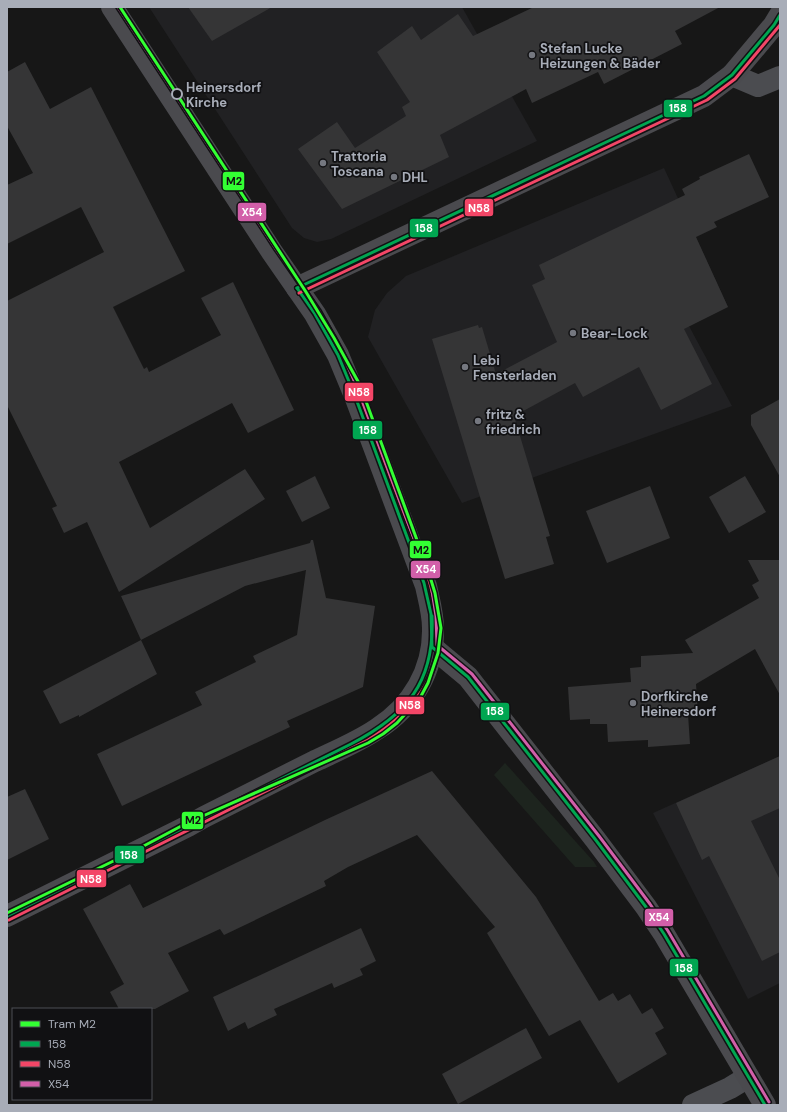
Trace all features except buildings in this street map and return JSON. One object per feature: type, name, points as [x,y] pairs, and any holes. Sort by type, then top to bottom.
[{"type":"main road","points":[[7,916],[378,729],[392,718],[415,694],[429,662],[432,647],[433,627],[431,606],[418,561],[338,355],[315,314],[242,207],[112,7]]},
{"type":"main road","points":[[297,288],[704,96],[732,75],[774,25],[780,15]]},
{"type":"main road","points":[[432,647],[468,677],[595,839],[646,907],[664,934],[765,1105]]},
{"type":"street","points":[[732,75],[758,86],[780,77]]},
{"type":"street","points":[[693,1105],[730,1088],[748,1077]]},
{"type":"shaded area","points":[[149,7],[462,7],[537,141],[331,239],[317,242],[304,238],[292,228]]},
{"type":"shaded area","points":[[664,168],[728,307],[689,326],[732,406],[462,503],[368,337],[375,310],[387,293],[406,276]]},
{"type":"shaded area","points":[[780,756],[780,983],[748,999],[653,813]]},
{"type":"shaded area","points":[[505,763],[597,867],[575,867],[494,775]]},
{"type":"tram line","name":"M2","points":[[7,913],[138,849],[187,823],[368,743],[383,734],[397,723],[420,698],[428,683],[438,653],[441,628],[435,593],[428,570],[360,385],[306,292],[120,7]]},
{"type":"transit line","name":"X54","points":[[118,7],[276,249],[319,311],[342,353],[360,394],[431,584],[436,616],[437,645],[472,674],[599,836],[650,904],[668,931],[769,1102]]},
{"type":"transit line","name":"158","points":[[297,288],[704,96],[732,75],[774,25],[780,15]]},
{"type":"transit line","name":"N58","points":[[299,293],[707,100],[735,79],[780,25]]},
{"type":"transit line","name":"N58","points":[[9,920],[368,740],[393,722],[405,711],[415,700],[431,674],[436,660],[438,626],[432,589],[420,553],[349,367],[333,335],[301,285]]},
{"type":"transit line","name":"158","points":[[297,288],[315,314],[338,355],[355,396],[424,583],[431,614],[432,647],[468,677],[595,839],[646,907],[664,934],[765,1105]]},
{"type":"transit line","name":"158","points":[[7,916],[371,733],[388,721],[414,694],[422,678],[428,660],[432,639],[432,616]]},
{"type":"place","name":"Stefan Lucke Heizungen & Bäder","points":[[532,55]]},
{"type":"place","name":"Heinersdorf Kirche","points":[[177,94]]},
{"type":"place","name":"Trattoria Toscana","points":[[323,163]]},
{"type":"place","name":"DHL","points":[[394,177]]},
{"type":"place","name":"Bear-Lock","points":[[573,333]]},
{"type":"place","name":"Lebi Fensterladen","points":[[465,367]]},
{"type":"place","name":"fritz & friedrich","points":[[478,421]]},
{"type":"place","name":"Dorfkirche Heinersdorf","points":[[633,703]]}]
